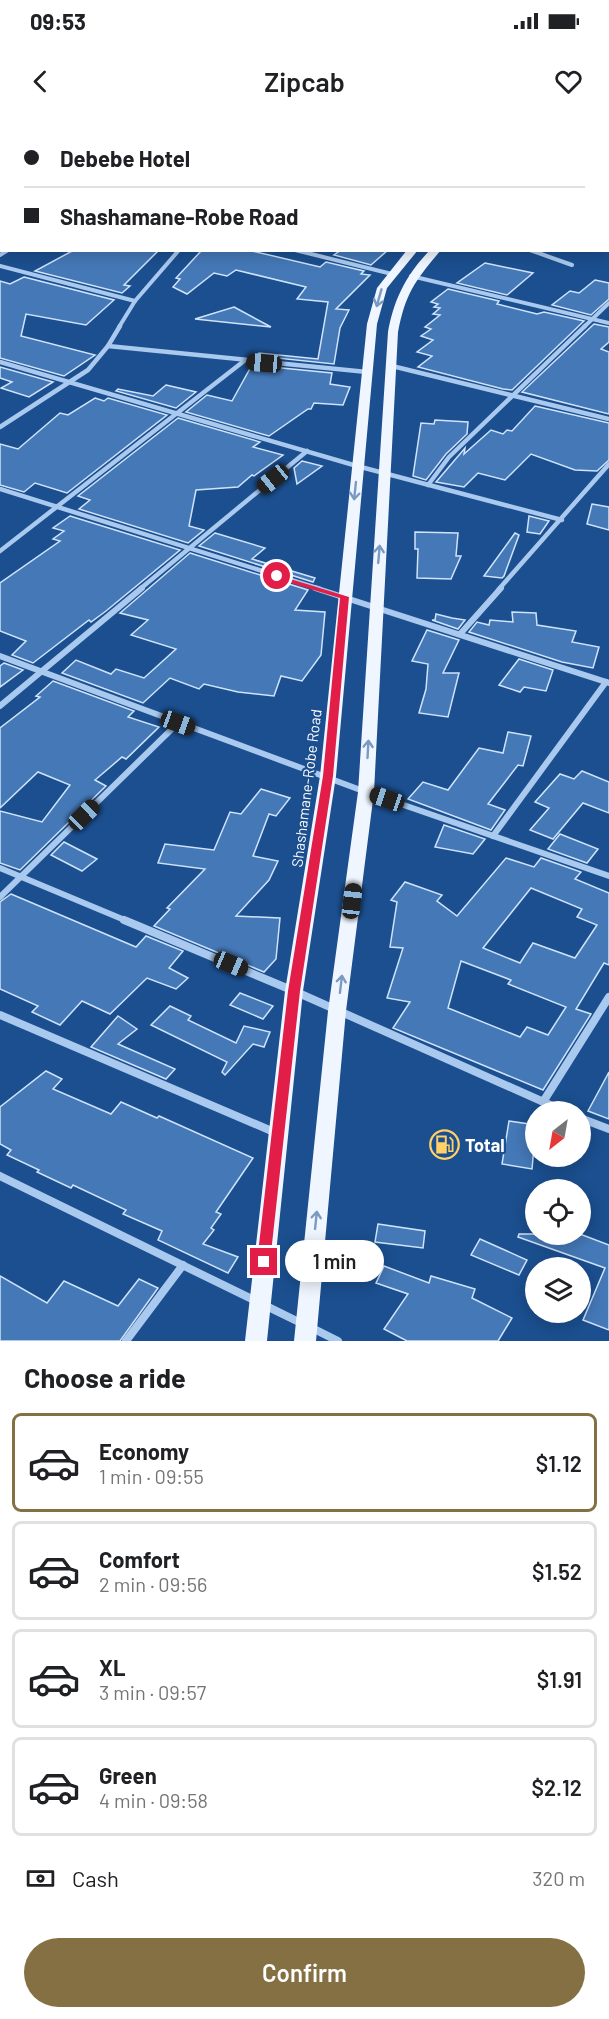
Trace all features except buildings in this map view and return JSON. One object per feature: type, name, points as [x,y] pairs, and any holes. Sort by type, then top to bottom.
[{"type":"main road","name":"Shashamane-Robe Road","points":[[256,1341],[294,991],[328,776],[372,324],[382,288],[411,252]]},
{"type":"main road","points":[[305,1333],[337,1011],[366,792],[375,606],[386,473],[393,332],[398,306],[411,276],[434,252]]},
{"type":"street","points":[[0,427],[88,369],[108,346],[135,300],[177,252]]},
{"type":"street","points":[[303,252],[392,274]]},
{"type":"street","points":[[536,252],[572,265]]},
{"type":"street","points":[[0,266],[135,300]]},
{"type":"street","points":[[411,276],[609,323]]},
{"type":"street","points":[[428,485],[449,457],[609,303]]},
{"type":"street","points":[[108,346],[367,372]]},
{"type":"street","points":[[0,551],[244,361]]},
{"type":"street","points":[[0,362],[357,466],[562,520]]},
{"type":"street","points":[[392,366],[609,419]]},
{"type":"street","points":[[0,705],[307,451]]},
{"type":"street","points":[[461,633],[609,464]]},
{"type":"street","points":[[0,489],[186,549],[461,633],[608,682],[493,836]]},
{"type":"street","points":[[0,656],[366,792],[609,876]]},
{"type":"street","points":[[0,897],[178,723]]},
{"type":"street","points":[[0,868],[294,991],[541,1101]]},
{"type":"street","points":[[544,1101],[609,997]]},
{"type":"street","points":[[0,1015],[278,1134]]},
{"type":"street","points":[[591,1123],[609,1130]]},
{"type":"street","points":[[0,1176],[259,1304],[305,1333],[339,1341]]},
{"type":"street","points":[[126,1341],[183,1265]]},
{"type":"place","name":"Total","points":[[444,1145]]},
{"type":"route","points":[[264,1262],[294,991],[328,776],[344,597],[277,576]]}]
